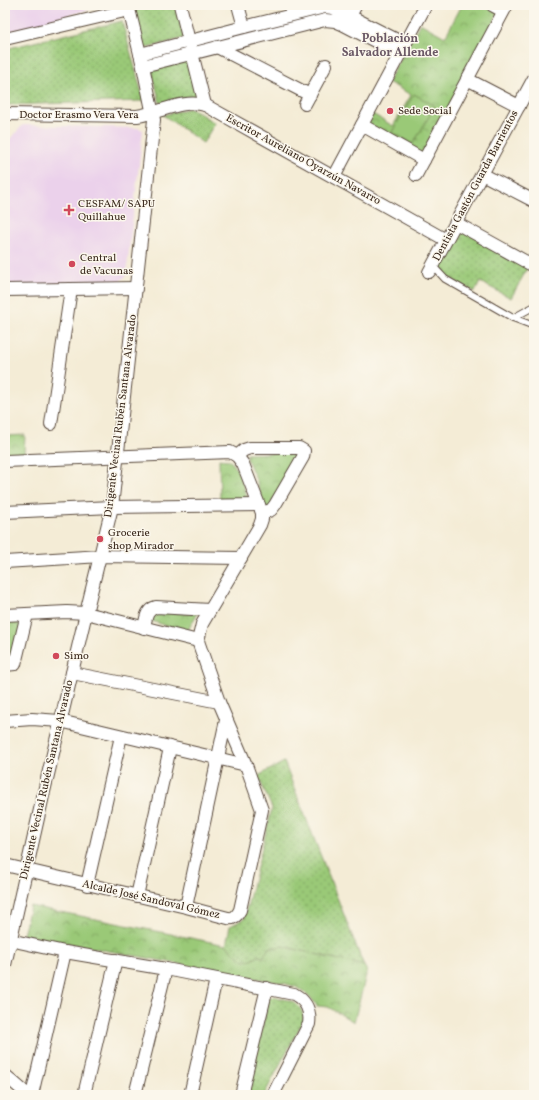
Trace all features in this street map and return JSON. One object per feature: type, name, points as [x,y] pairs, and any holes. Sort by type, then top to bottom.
[{"type":"street","points":[[180,5],[205,105]]},
{"type":"street","points":[[238,5],[244,27]]},
{"type":"street","points":[[350,16],[356,5]]},
{"type":"street","points":[[334,177],[426,5]]},
{"type":"street","points":[[416,175],[505,8],[492,5]]},
{"type":"street","points":[[5,39],[128,8]]},
{"type":"street","name":"Dirigente Vecinal Rubén Santana Alvarado","points":[[5,965],[8,940],[27,871],[60,721],[112,507],[119,455],[154,120],[142,60],[128,8]]},
{"type":"street","points":[[142,60],[189,41],[325,8],[333,8],[350,16],[402,49]]},
{"type":"street","points":[[142,60],[192,54],[325,20],[342,24],[402,49]]},
{"type":"street","points":[[217,47],[307,100],[326,65]]},
{"type":"street","name":"Dentista Gastón Guarda Barrientos","points":[[431,269],[534,78]]},
{"type":"street","points":[[467,79],[519,106]]},
{"type":"street","name":"Escritor Aureliano Oyarzún Navarro","points":[[153,112],[187,104],[196,103],[205,105],[446,240]]},
{"type":"street","name":"Doctor Erasmo Vera Vera","points":[[5,114],[132,116],[145,115],[153,112]]},
{"type":"street","points":[[362,124],[424,160]]},
{"type":"street","points":[[482,174],[534,201]]},
{"type":"street","points":[[456,223],[530,264]]},
{"type":"street","points":[[5,290],[136,288]]},
{"type":"street","points":[[51,424],[72,289]]},
{"type":"street","points":[[5,512],[112,507],[271,510],[303,457],[304,451],[299,448],[250,448],[244,450],[237,456]]},
{"type":"street","points":[[5,461],[226,451],[237,456],[243,464],[261,509],[262,519],[260,525],[202,624],[198,641],[86,614],[67,612],[5,615]]},
{"type":"street","points":[[5,562],[100,556],[241,558]]},
{"type":"street","points":[[144,628],[147,614],[152,608],[210,610]]},
{"type":"street","points":[[5,665],[15,664],[27,614]]},
{"type":"street","name":"Alcalde José Sandoval Gómez","points":[[5,866],[230,918],[235,917],[240,910],[262,814],[261,806],[246,765],[219,702],[198,641]]},
{"type":"street","points":[[72,673],[219,702]]},
{"type":"street","points":[[5,721],[32,719],[60,721],[246,765]]},
{"type":"street","points":[[186,907],[226,720]]},
{"type":"street","points":[[87,885],[121,736]]},
{"type":"street","points":[[137,896],[170,748]]},
{"type":"street","points":[[8,940],[65,952],[267,988],[294,994],[301,998],[310,1011],[309,1024],[273,1095]]},
{"type":"street","points":[[32,1095],[65,952]]},
{"type":"street","points":[[84,1095],[116,960]]},
{"type":"street","points":[[135,1095],[166,969]]},
{"type":"street","points":[[190,1095],[216,978]]},
{"type":"street","points":[[241,1095],[267,988]]},
{"type":"street","points":[[5,1075],[28,1095]]},
{"type":"lane","points":[[431,269],[445,279],[514,318],[534,326]]},
{"type":"lane","points":[[514,318],[533,307]]},
{"type":"shaded area","points":[[5,5],[105,5],[6,33]]},
{"type":"shaded area","name":"CESFAM/ SAPU Quillahue","points":[[23,125],[138,128],[143,130],[126,276],[114,285],[5,287],[5,144]]},
{"type":"green space","points":[[132,5],[176,5],[184,38],[143,49]]},
{"type":"green space","points":[[462,5],[486,5],[499,12],[423,156],[366,123],[371,113],[393,126],[411,95],[388,82],[420,23],[445,37]]},
{"type":"green space","points":[[122,21],[144,101],[5,105],[5,49]]},
{"type":"green space","points":[[188,59],[199,97],[187,97],[160,103],[151,68]]},
{"type":"green space","points":[[414,94],[435,106],[413,144],[392,132]]},
{"type":"green space","points":[[191,108],[215,123],[203,143],[163,115]]},
{"type":"green space","points":[[457,226],[528,267],[511,298],[480,282],[475,292],[447,277],[438,264]]},
{"type":"green space","points":[[25,435],[24,454],[5,455],[5,436]]},
{"type":"green space","points":[[297,452],[299,458],[269,508],[264,510],[257,482],[247,459],[247,454]]},
{"type":"green space","points":[[219,459],[232,462],[241,478],[248,501],[220,501]]},
{"type":"green space","points":[[155,611],[197,614],[187,632],[148,620]]},
{"type":"green space","points":[[27,614],[15,664],[5,665],[5,616]]},
{"type":"green space","points":[[284,762],[364,966],[282,946],[263,957],[259,956],[252,960],[244,961],[226,945],[230,926],[244,919],[272,808],[258,776]]},
{"type":"green space","points":[[30,906],[226,945],[244,961],[252,960],[259,956],[263,957],[269,948],[282,946],[364,966],[367,971],[354,1022],[328,1007],[317,1006],[304,992],[287,984],[23,935]]},
{"type":"green space","points":[[274,997],[294,1002],[303,1013],[304,1019],[264,1095],[246,1095],[269,998]]},
{"type":"place","name":"Sede Social","points":[[390,111]]},
{"type":"place","name":"CESFAM/ SAPU Quillahue","points":[[69,210]]},
{"type":"place","name":"Central de Vacunas","points":[[72,264]]},
{"type":"place","name":"Grocerie shop Mirador","points":[[100,539]]},
{"type":"place","name":"Simo","points":[[56,656]]},
{"type":"district","name":"Población Salvador Allende","points":[[390,46]]}]
